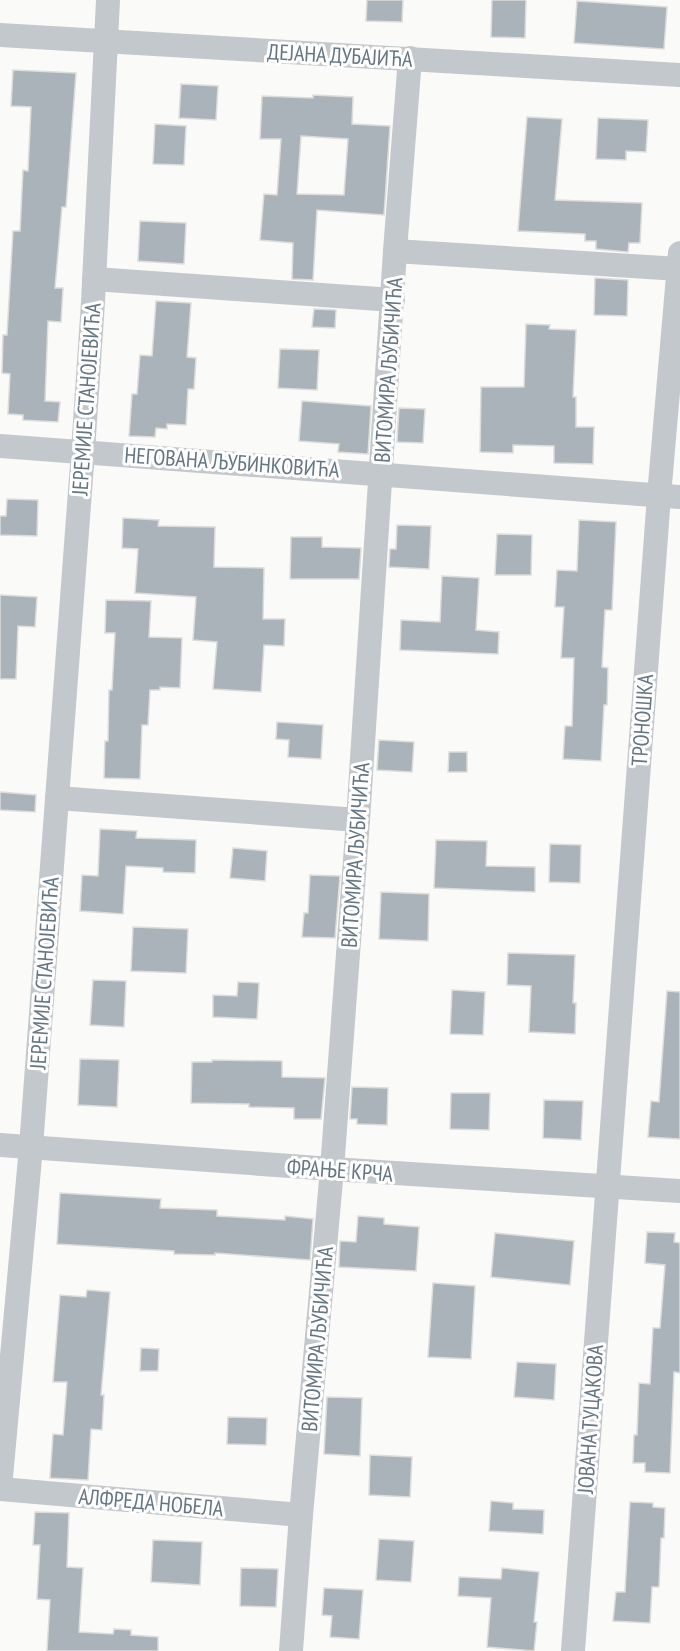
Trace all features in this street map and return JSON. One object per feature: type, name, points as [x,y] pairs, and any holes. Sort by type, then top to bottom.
[{"type":"street","name":"ЈЕРЕМИЈЕ СТАНОЈЕВИЋА","points":[[31,1147],[83,451],[108,0]]},
{"type":"street","name":"ДЕЈАНА ДУБАЈИЋА","points":[[0,35],[105,43],[410,58],[680,75]]},
{"type":"street","name":"ВИТОМИРА ЉУБИЧИЋА","points":[[291,1651],[332,1169],[410,58]]},
{"type":"street","points":[[395,251],[679,261]]},
{"type":"street","name":"ТРОНОШКА","points":[[606,1187],[669,496],[679,261]]},
{"type":"street","points":[[94,279],[393,300]]},
{"type":"street","name":"НЕГОВАНА ЉУБИНКОВИЋА","points":[[0,446],[669,496]]},
{"type":"street","points":[[57,798],[358,820]]},
{"type":"street","name":"ФРАЊЕ КРЧА","points":[[0,1145],[680,1191]]},
{"type":"street","name":"АЛФРЕДА НОБЕЛА","points":[[31,1147],[0,1488],[301,1515]]},
{"type":"street","name":"ЈОВАНА ТУЦАКОВА","points":[[573,1651],[606,1187]]},
{"type":"building","points":[[367,0],[403,0],[402,22],[366,21]]},
{"type":"building","points":[[492,0],[526,0],[525,38],[491,37]]},
{"type":"building","points":[[577,1],[667,7],[664,49],[574,43]]},
{"type":"building","points":[[13,70],[76,73],[66,207],[62,207],[55,288],[63,288],[61,322],[48,321],[45,401],[60,402],[58,422],[23,420],[23,415],[8,414],[10,374],[2,373],[3,335],[7,335],[13,231],[20,231],[23,170],[28,171],[31,107],[11,106]]},
{"type":"building","points":[[181,84],[218,86],[216,120],[179,118]]},
{"type":"building","points":[[313,95],[353,97],[352,124],[390,126],[384,215],[317,210],[313,280],[292,279],[293,243],[260,240],[264,194],[277,195],[281,139],[260,139],[262,96],[313,98]],"holes":[[[301,136],[348,139],[344,195],[297,194]]]},
{"type":"building","points":[[527,117],[562,119],[555,200],[642,203],[640,243],[629,243],[628,252],[596,249],[596,241],[585,241],[585,234],[518,231]]},
{"type":"building","points":[[598,118],[648,120],[646,152],[626,151],[626,160],[596,159]]},
{"type":"building","points":[[155,124],[186,126],[184,165],[153,164]]},
{"type":"building","points":[[140,221],[186,223],[184,264],[138,261]]},
{"type":"building","points":[[595,278],[628,280],[627,316],[594,315]]},
{"type":"building","points":[[156,301],[191,303],[187,357],[196,358],[194,389],[188,389],[186,425],[167,424],[167,429],[156,428],[155,437],[129,436],[132,394],[137,394],[140,355],[152,356]]},
{"type":"building","points":[[314,309],[336,310],[335,328],[312,327]]},
{"type":"building","points":[[526,324],[550,325],[549,329],[576,330],[573,397],[576,397],[576,427],[594,427],[593,464],[554,463],[554,446],[513,445],[513,453],[480,452],[481,387],[524,387]]},
{"type":"building","points":[[280,349],[319,350],[317,390],[278,388]]},
{"type":"building","points":[[302,401],[371,406],[368,454],[338,452],[339,444],[299,441]]},
{"type":"building","points":[[399,408],[425,409],[423,443],[397,442]]},
{"type":"building","points":[[7,499],[38,500],[37,536],[0,535],[0,516],[6,516]]},
{"type":"building","points":[[123,518],[159,520],[158,526],[215,527],[214,567],[264,568],[263,619],[285,619],[284,646],[264,645],[261,692],[213,689],[217,642],[193,640],[196,597],[135,593],[138,549],[122,548]]},
{"type":"building","points":[[579,520],[616,522],[612,610],[605,610],[602,667],[608,668],[601,761],[563,759],[565,726],[572,726],[574,658],[561,658],[564,607],[555,607],[557,570],[577,571]]},
{"type":"building","points":[[397,525],[431,526],[429,569],[389,567],[390,549],[396,549]]},
{"type":"building","points":[[497,534],[532,535],[531,575],[495,575]]},
{"type":"building","points":[[291,537],[322,537],[322,547],[361,548],[359,579],[290,579]]},
{"type":"building","points":[[442,576],[479,578],[476,630],[499,632],[498,654],[400,650],[401,620],[440,622]]},
{"type":"building","points":[[0,595],[37,597],[35,627],[18,626],[16,679],[0,679]]},
{"type":"building","points":[[106,600],[151,601],[149,637],[182,638],[180,688],[160,687],[160,690],[150,690],[148,725],[142,725],[140,779],[104,778],[105,741],[108,741],[109,690],[112,690],[115,633],[105,633]]},
{"type":"building","points":[[277,722],[323,725],[321,759],[288,757],[289,740],[276,739]]},
{"type":"building","points":[[379,740],[414,742],[412,772],[377,770]]},
{"type":"building","points":[[449,752],[467,752],[467,772],[448,772]]},
{"type":"building","points":[[0,792],[36,795],[35,812],[0,810]]},
{"type":"building","points":[[100,829],[137,831],[136,838],[196,840],[195,873],[163,872],[163,868],[126,866],[123,914],[80,911],[82,875],[98,876]]},
{"type":"building","points":[[436,840],[487,841],[486,866],[535,867],[535,892],[434,888]]},
{"type":"building","points":[[550,844],[581,845],[580,883],[549,882]]},
{"type":"building","points":[[233,848],[267,851],[265,881],[230,878]]},
{"type":"building","points":[[310,875],[340,876],[335,938],[302,937],[304,913],[308,913]]},
{"type":"building","points":[[381,892],[429,894],[428,941],[379,939]]},
{"type":"building","points":[[133,927],[188,929],[186,973],[131,971]]},
{"type":"building","points":[[508,953],[575,955],[573,1003],[576,1003],[575,1034],[529,1032],[531,986],[507,985]]},
{"type":"building","points":[[93,980],[126,981],[124,1027],[90,1025]]},
{"type":"building","points":[[238,982],[259,983],[257,1019],[213,1017],[213,995],[237,996]]},
{"type":"building","points":[[452,990],[485,992],[483,1035],[450,1034]]},
{"type":"building","points":[[667,991],[680,992],[680,1139],[648,1137],[651,1101],[659,1102]]},
{"type":"building","points":[[80,1059],[119,1060],[117,1107],[78,1105]]},
{"type":"building","points":[[212,1060],[282,1061],[282,1077],[325,1078],[321,1119],[294,1119],[294,1108],[249,1107],[249,1104],[191,1103],[192,1062],[212,1062]]},
{"type":"building","points":[[352,1087],[388,1088],[387,1125],[357,1124],[357,1119],[350,1119]]},
{"type":"building","points":[[451,1093],[490,1093],[489,1130],[450,1129]]},
{"type":"building","points":[[544,1100],[583,1101],[581,1140],[543,1138]]},
{"type":"building","points":[[60,1193],[161,1199],[160,1208],[217,1210],[217,1216],[285,1220],[285,1216],[313,1219],[310,1260],[215,1253],[215,1255],[174,1254],[174,1251],[57,1244]]},
{"type":"building","points":[[358,1216],[384,1218],[384,1224],[419,1227],[416,1271],[339,1267],[340,1241],[356,1242]]},
{"type":"building","points":[[647,1232],[675,1233],[674,1242],[680,1243],[680,1373],[674,1372],[670,1473],[645,1472],[645,1463],[633,1463],[634,1435],[637,1435],[639,1383],[650,1384],[653,1328],[660,1328],[665,1265],[645,1263]]},
{"type":"building","points":[[495,1233],[574,1241],[570,1285],[491,1277]]},
{"type":"building","points":[[433,1283],[475,1286],[471,1359],[428,1357]]},
{"type":"building","points":[[87,1290],[110,1292],[101,1395],[104,1395],[102,1430],[91,1429],[88,1480],[50,1478],[53,1434],[63,1435],[67,1382],[53,1382],[60,1295],[86,1297]]},
{"type":"building","points":[[141,1348],[159,1349],[158,1371],[140,1371]]},
{"type":"building","points":[[517,1362],[556,1364],[554,1400],[514,1397]]},
{"type":"building","points":[[327,1397],[362,1398],[360,1456],[324,1454]]},
{"type":"building","points":[[228,1417],[267,1418],[266,1445],[227,1444]]},
{"type":"building","points":[[370,1455],[412,1457],[410,1497],[369,1495]]},
{"type":"building","points":[[491,1501],[513,1503],[513,1509],[544,1510],[543,1534],[489,1531]]},
{"type":"building","points":[[630,1502],[653,1503],[653,1507],[665,1508],[659,1587],[652,1587],[650,1623],[613,1621],[616,1592],[625,1592]]},
{"type":"building","points":[[35,1512],[69,1513],[67,1567],[83,1568],[79,1632],[113,1634],[114,1629],[131,1630],[131,1635],[158,1637],[158,1651],[47,1651],[50,1600],[37,1599],[40,1545],[33,1545]]},
{"type":"building","points":[[379,1539],[414,1541],[411,1582],[376,1580]]},
{"type":"building","points":[[153,1540],[202,1542],[200,1585],[151,1582]]},
{"type":"building","points":[[241,1568],[278,1569],[276,1607],[240,1606]]},
{"type":"building","points":[[502,1568],[539,1572],[534,1622],[537,1622],[534,1651],[487,1647],[491,1598],[458,1596],[459,1577],[501,1579]]},
{"type":"building","points":[[324,1588],[363,1590],[359,1639],[330,1637],[332,1616],[322,1615]]}]
